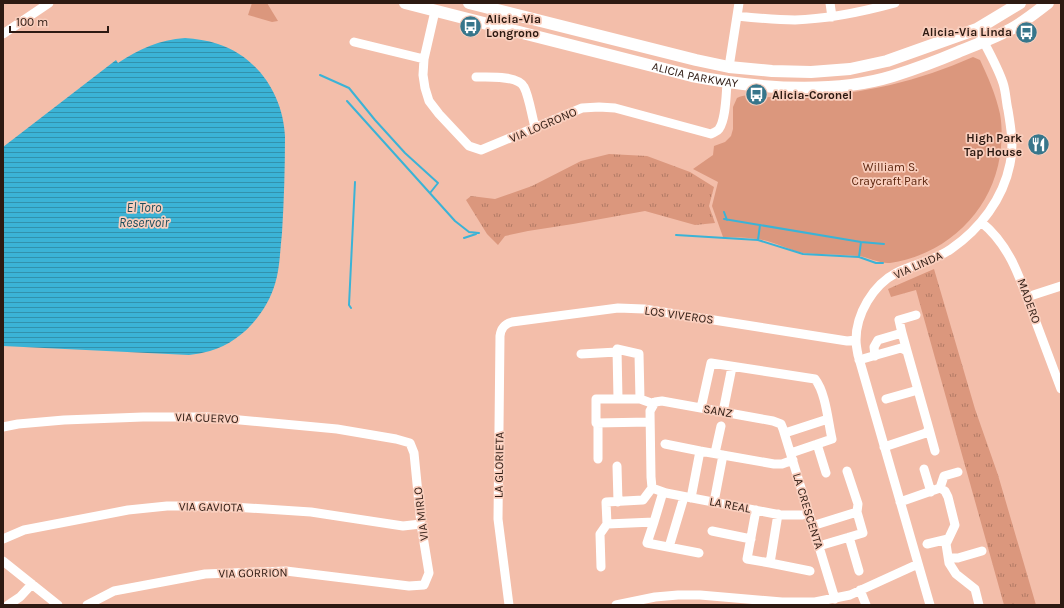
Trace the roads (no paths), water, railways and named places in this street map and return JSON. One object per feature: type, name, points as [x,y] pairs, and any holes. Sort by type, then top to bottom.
[{"type":"main road","name":"ALICIA PARKWAY","points":[[405,3],[692,76],[727,83],[772,87],[812,87],[852,84],[892,76],[936,61],[1011,28],[1048,3]]},
{"type":"main road","name":"ALICIA PARKWAY","points":[[470,3],[696,60],[729,67],[778,72],[811,72],[850,69],[887,61],[977,29],[1020,3]]},
{"type":"main road","points":[[727,83],[729,67]]},
{"type":"street","points":[[4,30],[49,3]]},
{"type":"street","points":[[729,67],[739,3]]},
{"type":"street","points":[[830,3],[832,17]]},
{"type":"street","points":[[737,16],[794,20],[832,17],[894,3]]},
{"type":"street","name":"VIA LOGRONO","points":[[435,11],[424,59],[423,75],[429,101],[469,146],[481,150],[582,108],[615,108],[711,134],[718,131],[722,123],[726,104],[727,83]]},
{"type":"street","name":"VIA LINDA","points":[[930,605],[859,360],[856,340],[860,316],[866,303],[882,283],[897,273],[934,259],[951,249],[972,232],[981,222],[991,210],[1000,194],[1010,164],[1011,128],[1003,84],[977,29]]},
{"type":"street","points":[[354,42],[424,59]]},
{"type":"street","points":[[476,77],[509,79],[519,82],[524,87],[535,127]]},
{"type":"street","name":"MADERO","points":[[981,222],[991,230],[1004,246],[1017,269],[1061,389]]},
{"type":"street","points":[[1027,297],[1061,286]]},
{"type":"street","name":"LOS VIVEROS","points":[[503,326],[512,322],[625,308],[644,309],[848,341],[856,340]]},
{"type":"street","points":[[916,315],[899,320],[935,451]]},
{"type":"street","name":"LA GLORIETA","points":[[503,326],[500,336],[498,519],[509,605]]},
{"type":"street","points":[[875,356],[874,347],[878,340],[902,333]]},
{"type":"street","points":[[859,360],[901,348],[907,351]]},
{"type":"street","points":[[581,354],[617,352],[617,349],[639,354],[640,399]]},
{"type":"street","points":[[617,352],[618,399]]},
{"type":"street","points":[[665,444],[774,464],[782,464],[817,444],[832,439],[820,385],[814,379],[711,363],[701,408]]},
{"type":"street","points":[[723,412],[732,366]]},
{"type":"street","points":[[886,399],[918,390]]},
{"type":"street","name":"SANZ","points":[[598,423],[596,423],[596,399],[640,399],[654,403],[662,401],[773,420],[783,429]]},
{"type":"street","points":[[601,567],[600,534],[607,524],[606,502],[643,500],[652,488],[650,411],[654,403]]},
{"type":"street","name":"VIA CUERVO","points":[[3,428],[18,424],[64,420],[143,417],[208,417],[337,429],[396,439],[410,443]]},
{"type":"street","points":[[783,429],[828,420]]},
{"type":"street","points":[[598,459],[598,423],[650,422]]},
{"type":"street","points":[[714,502],[721,426]]},
{"type":"street","name":"LA CRESCENTA","points":[[783,429],[835,599]]},
{"type":"street","points":[[884,447],[926,433],[929,429]]},
{"type":"street","name":"VIA MIRLO","points":[[410,443],[414,453],[421,524],[429,573],[424,585]]},
{"type":"street","points":[[817,444],[826,473]]},
{"type":"street","points":[[669,547],[688,497],[700,451]]},
{"type":"street","points":[[617,466],[618,502]]},
{"type":"street","points":[[924,469],[931,492]]},
{"type":"street","points":[[819,546],[863,533],[857,512],[858,504],[847,471]]},
{"type":"street","points":[[900,502],[940,488],[944,476],[958,472]]},
{"type":"street","name":"LA REAL","points":[[652,488],[663,492],[778,514],[794,515],[808,513]]},
{"type":"street","points":[[940,488],[945,491],[948,497],[955,525],[946,544],[949,563],[956,574],[975,589],[979,605]]},
{"type":"street","points":[[663,492],[647,543],[699,553]]},
{"type":"street","name":"VIA GAVIOTA","points":[[3,539],[24,530],[128,510],[167,506],[217,506],[311,512],[403,526],[421,524]]},
{"type":"street","points":[[756,510],[747,559],[810,571]]},
{"type":"street","points":[[812,526],[857,512]]},
{"type":"street","points":[[770,563],[778,514]]},
{"type":"street","points":[[607,524],[654,522]]},
{"type":"street","points":[[712,531],[751,539]]},
{"type":"street","points":[[848,537],[859,572]]},
{"type":"street","points":[[927,544],[948,538]]},
{"type":"street","points":[[948,558],[958,558],[982,551]]},
{"type":"street","points":[[3,561],[58,605]]},
{"type":"street","points":[[616,605],[655,601],[678,595],[700,595],[752,602],[815,602],[850,595],[918,564]]},
{"type":"street","name":"VIA GORRION","points":[[87,605],[114,592],[204,574],[286,571],[409,586],[424,585]]},
{"type":"street","points":[[8,605],[20,597],[32,584]]},
{"type":"street","points":[[860,590],[866,605]]},
{"type":"water","name":"El Toro Reservoir","points":[[185,38],[218,44],[245,58],[266,80],[279,106],[285,136],[282,233],[277,278],[265,306],[251,325],[232,341],[210,351],[189,355],[3,346],[3,147],[116,60],[118,63],[134,53],[158,43]]},
{"type":"waterway","points":[[320,75],[349,88],[405,153],[438,183],[430,193]]},
{"type":"waterway","points":[[347,101],[455,221],[469,232],[479,233]]},
{"type":"waterway","points":[[351,308],[349,305],[355,182]]},
{"type":"waterway","points":[[724,212],[727,220]]},
{"type":"waterway","points":[[724,219],[861,242],[884,244]]},
{"type":"waterway","points":[[676,235],[758,240],[760,225]]},
{"type":"waterway","points":[[464,238],[476,234]]},
{"type":"waterway","points":[[758,240],[803,254],[859,257],[861,242]]},
{"type":"waterway","points":[[859,257],[876,263],[883,263]]},
{"type":"place","name":"Alicia-Via Longrono","points":[[471,26]]},
{"type":"place","name":"Alicia-Via Linda","points":[[1027,32]]},
{"type":"place","name":"Alicia-Coronel","points":[[757,95]]},
{"type":"place","name":"High Park Tap House","points":[[1038,145]]},
{"type":"park label","name":"William S. Craycraft Park","points":[[890,174]]}]
